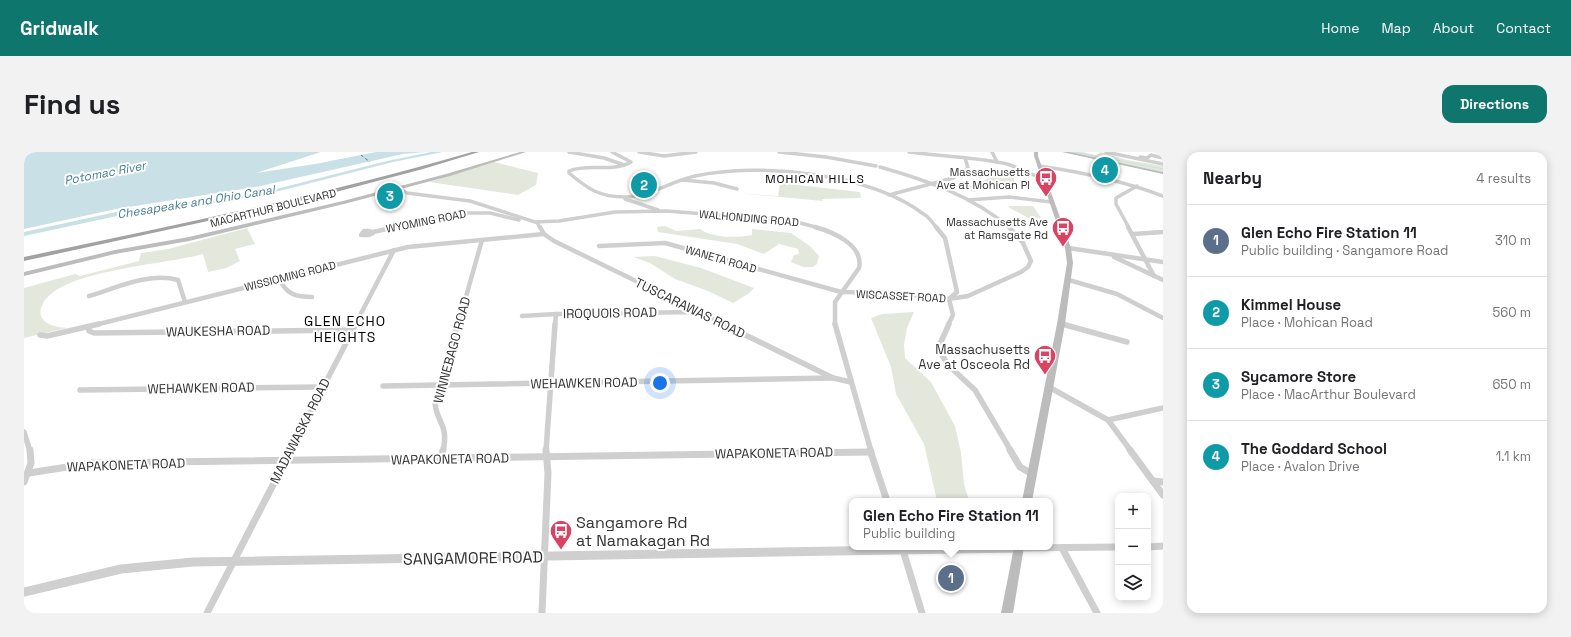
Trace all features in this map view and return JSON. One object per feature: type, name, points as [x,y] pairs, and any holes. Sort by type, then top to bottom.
[{"type":"highway","points":[[24,259],[296,200],[381,179],[477,152]]},
{"type":"main road","name":"MACARTHUR BOULEVARD","points":[[24,274],[115,252],[189,239],[398,188],[448,175],[524,152]]},
{"type":"main road","points":[[1028,498],[1050,387],[1069,280],[1070,263],[1068,248],[1043,178],[1036,152]]},
{"type":"main road","points":[[1064,152],[1163,173]]},
{"type":"main road","points":[[1007,613],[1018,550]]},
{"type":"street","points":[[568,152],[616,160],[624,165]]},
{"type":"street","points":[[612,152],[631,161],[631,163],[612,167],[577,168],[569,171],[569,173],[591,190],[662,211]]},
{"type":"street","points":[[640,152],[664,156],[696,152]]},
{"type":"street","name":"WISCASSET ROAD","points":[[778,152],[826,157],[878,167],[932,184],[968,200],[992,214],[1009,228],[1025,245],[1031,261],[1028,267],[1015,275],[968,296],[949,299],[896,293],[842,292]]},
{"type":"street","points":[[910,152],[997,162],[1015,166],[1032,176],[1043,178]]},
{"type":"street","points":[[947,152],[948,157]]},
{"type":"street","points":[[992,152],[997,162]]},
{"type":"street","points":[[1106,152],[1132,159],[1163,164]]},
{"type":"street","points":[[1132,159],[1147,158],[1152,154],[1163,158]]},
{"type":"street","points":[[885,196],[953,178],[968,168],[965,158]]},
{"type":"street","points":[[1040,166],[1091,174],[1136,186],[1163,196]]},
{"type":"street","points":[[622,198],[647,194],[680,180],[722,172],[753,170],[784,171],[844,180],[890,195],[913,207],[929,218],[944,235],[956,292],[949,299],[953,315],[940,344],[942,355],[948,365],[975,390],[1020,467],[1032,474]]},
{"type":"street","points":[[680,180],[714,183],[737,189]]},
{"type":"street","points":[[1136,186],[1116,198],[1116,204],[1147,260],[1154,276]]},
{"type":"street","name":"WALHONDING ROAD","points":[[398,188],[408,192],[470,201],[527,220],[538,222],[559,221],[615,212],[662,211],[783,219],[809,224],[829,232],[850,245],[859,256],[859,268],[842,292],[834,308],[834,320],[871,452],[886,498]]},
{"type":"street","points":[[968,200],[1009,197],[1051,202]]},
{"type":"street","name":"WYOMING ROAD","points":[[373,232],[459,213],[485,213],[516,220],[527,220]]},
{"type":"street","points":[[538,222],[544,234]]},
{"type":"street","points":[[1133,234],[1163,232]]},
{"type":"street","name":"WISSIOMING ROAD","points":[[40,334],[47,336],[88,327],[279,278],[418,245],[544,234]]},
{"type":"street","name":"TUSCARAWAS ROAD","points":[[544,234],[554,241],[833,378],[851,382]]},
{"type":"street","name":"WINNEBAGO ROAD","points":[[441,459],[446,433],[445,427],[435,410],[435,403],[482,240]]},
{"type":"street","name":"WANETA ROAD","points":[[599,246],[640,243],[674,245],[842,292]]},
{"type":"street","points":[[1068,248],[1163,262]]},
{"type":"street","name":"MADAWASKA ROAD","points":[[207,613],[322,387],[394,250]]},
{"type":"street","points":[[1108,254],[1163,280]]},
{"type":"street","points":[[89,296],[147,280],[167,277],[178,280],[185,302]]},
{"type":"street","points":[[279,278],[284,289],[289,294],[299,297],[312,297]]},
{"type":"street","points":[[1069,280],[1116,294],[1163,318]]},
{"type":"street","name":"IROQUOIS ROAD","points":[[522,316],[556,314],[698,312]]},
{"type":"street","points":[[542,613],[548,473],[546,458],[556,314]]},
{"type":"street","points":[[1061,324],[1127,342]]},
{"type":"street","name":"WAUKESHA ROAD","points":[[88,327],[89,331],[94,333],[352,330]]},
{"type":"street","name":"WEHAWKEN ROAD","points":[[383,386],[833,378]]},
{"type":"street","name":"WEHAWKEN ROAD","points":[[80,390],[322,387]]},
{"type":"street","points":[[1050,387],[1108,420],[1163,495]]},
{"type":"street","points":[[1108,420],[1163,408]]},
{"type":"street","points":[[24,432],[32,460],[30,472],[24,482]]},
{"type":"street","name":"WAPAKONETA ROAD","points":[[30,472],[93,464],[871,452]]},
{"type":"street","points":[[1153,481],[1163,482]]},
{"type":"street","points":[[1151,547],[1163,546]]},
{"type":"street","name":"SANGAMORE ROAD","points":[[1053,548],[1115,547]]},
{"type":"street","points":[[1062,548],[1097,613]]},
{"type":"street","name":"SANGAMORE ROAD","points":[[24,592],[79,578],[134,568],[193,562],[849,549]]},
{"type":"street","points":[[903,550],[922,613]]},
{"type":"shaded area","points":[[1068,152],[1083,152],[1096,155],[1101,152],[1127,160],[1163,166],[1163,172]]},
{"type":"shaded area","points":[[494,162],[538,173],[536,185],[518,195],[429,182]]},
{"type":"shaded area","points":[[997,172],[1014,174],[1014,184],[1018,190],[985,189],[973,192],[965,188],[982,182]]},
{"type":"shaded area","points":[[780,183],[860,192],[861,198],[822,199],[823,201],[737,193],[778,196]]},
{"type":"shaded area","points":[[1033,206],[1043,221],[1034,221],[1008,207]]},
{"type":"shaded area","points":[[665,226],[676,231],[700,229],[718,236],[740,237],[752,235],[752,229],[791,233],[810,246],[819,256],[817,264],[813,267],[803,267],[791,262],[794,255],[799,254],[798,249],[779,244],[764,254],[737,244],[658,232],[657,227]]},
{"type":"shaded area","points":[[247,228],[255,244],[235,249],[240,261],[226,268],[208,272],[203,254],[93,275],[72,283],[54,292],[43,303],[41,310],[44,321],[53,326],[67,328],[24,338],[24,288],[75,274],[80,276],[139,261],[141,253],[168,249]]},
{"type":"shaded area","points":[[655,256],[701,268],[754,288],[748,294],[733,303],[708,291],[675,279],[650,263],[633,257]]},
{"type":"shaded area","points":[[914,312],[907,328],[904,344],[905,358],[931,382],[955,426],[961,453],[964,484],[968,498],[936,498],[924,444],[896,394],[891,367],[871,318],[882,314]]},
{"type":"water","name":"Potomac River","points":[[321,152],[256,173],[315,164],[376,152],[425,152],[403,154],[256,187],[116,209],[24,229],[24,153]]},
{"type":"water","name":"Chesapeake and Ohio Canal","points":[[431,152],[443,152],[393,162],[260,196],[206,204],[145,210],[24,236],[24,232],[130,209],[252,195],[387,161]]},
{"type":"waterway","points":[[1073,152],[1163,169]]},
{"type":"ferry route","points":[[361,155],[370,162]]},
{"type":"place","name":"The Goddard School","points":[[1105,170]]},
{"type":"place","name":"Kimmel House","points":[[644,185]]},
{"type":"place","name":"Sycamore Store","points":[[390,196]]},
{"type":"place","name":"Massachusetts Ave at Mohican Pl","points":[[1046,198]]},
{"type":"place","name":"Massachusetts Ave at Ramsgate Rd","points":[[1063,248]]},
{"type":"place","name":"Massachusetts Ave at Osceola Rd","points":[[1045,376]]},
{"type":"place","name":"Sangamore Rd at Namakagan Rd","points":[[561,550]]},
{"type":"place","name":"Glen Echo Fire Station 11","points":[[951,578]]},
{"type":"district","name":"MOHICAN HILLS","points":[[815,179]]},
{"type":"district","name":"GLEN ECHO HEIGHTS","points":[[345,330]]}]
